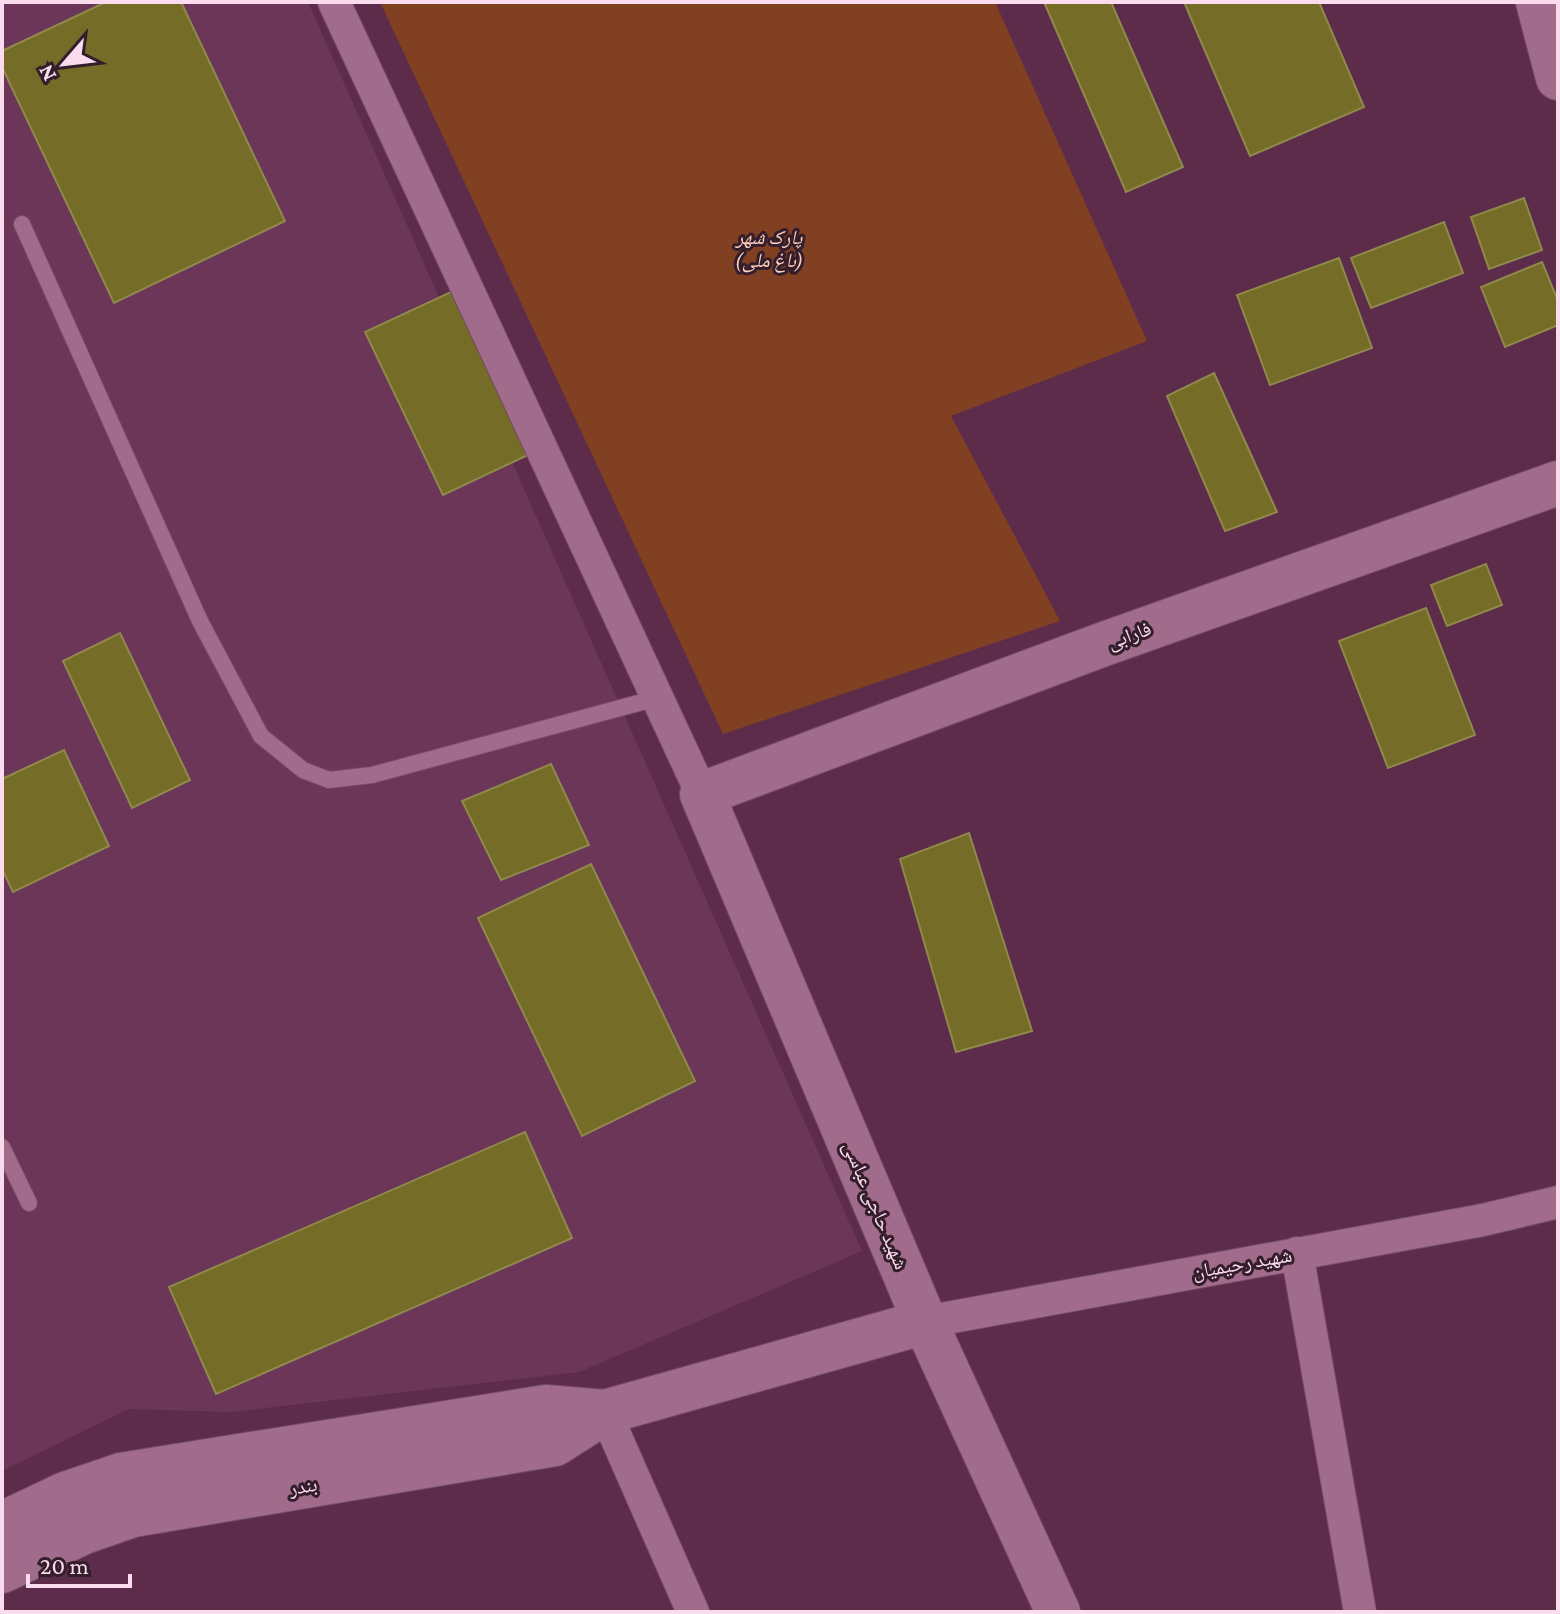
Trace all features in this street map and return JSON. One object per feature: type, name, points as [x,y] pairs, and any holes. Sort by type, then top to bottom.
[{"type":"street","points":[[334,2],[702,794]]},
{"type":"street","points":[[1538,2],[1558,78]]},
{"type":"street","name":"فارابی","points":[[702,794],[1104,644],[1558,483]]},
{"type":"street","name":"شهید حاجی عباسی","points":[[702,794],[925,1322],[1058,1612]]},
{"type":"street","name":"شهید رحیمیان","points":[[925,1322],[1483,1220],[1558,1202]]},
{"type":"street","points":[[1297,1253],[1360,1612]]},
{"type":"street","name":"بندر","points":[[2,1571],[84,1532],[133,1515],[555,1444],[605,1412],[925,1322]]},
{"type":"street","name":"بندر","points":[[2,1524],[65,1494],[121,1475],[546,1407],[605,1412]]},
{"type":"street","points":[[605,1412],[693,1612]]},
{"type":"lane","points":[[22,224],[200,621],[261,736],[303,770],[329,780],[372,775],[657,698]]},
{"type":"lane","points":[[2,1147],[29,1203]]},
{"type":"shaded area","points":[[2,2],[308,2],[862,1251],[579,1372],[231,1412],[129,1409],[2,1471]]},
{"type":"green space","name":"پارک شهر (باغ ملی)","points":[[380,2],[995,2],[1147,341],[951,416],[1060,621],[723,734]]},
{"type":"building","points":[[106,2],[181,2],[285,221],[114,303],[2,67],[2,51]]},
{"type":"building","points":[[1044,2],[1111,2],[1183,167],[1126,192]]},
{"type":"building","points":[[1184,2],[1319,2],[1364,107],[1250,156]]},
{"type":"building","points":[[1524,198],[1542,250],[1489,269],[1471,217]]},
{"type":"building","points":[[1444,222],[1463,273],[1371,308],[1351,258]]},
{"type":"building","points":[[1339,258],[1372,348],[1270,385],[1237,295]]},
{"type":"building","points":[[1542,262],[1558,301],[1558,325],[1505,347],[1481,287]]},
{"type":"building","points":[[453,291],[530,454],[443,495],[365,332]]},
{"type":"building","points":[[1214,373],[1277,512],[1225,531],[1167,396]]},
{"type":"building","points":[[1486,564],[1502,605],[1447,626],[1431,585]]},
{"type":"building","points":[[1426,608],[1475,735],[1388,768],[1339,641]]},
{"type":"building","points":[[120,633],[190,780],[132,808],[63,661]]},
{"type":"building","points":[[64,750],[109,846],[13,892],[2,869],[2,779]]},
{"type":"building","points":[[551,764],[589,845],[501,880],[462,801]]},
{"type":"building","points":[[969,833],[1032,1031],[956,1052],[900,859]]},
{"type":"building","points":[[591,864],[695,1081],[582,1136],[478,918]]},
{"type":"building","points":[[525,1132],[572,1238],[216,1394],[169,1287]]}]
